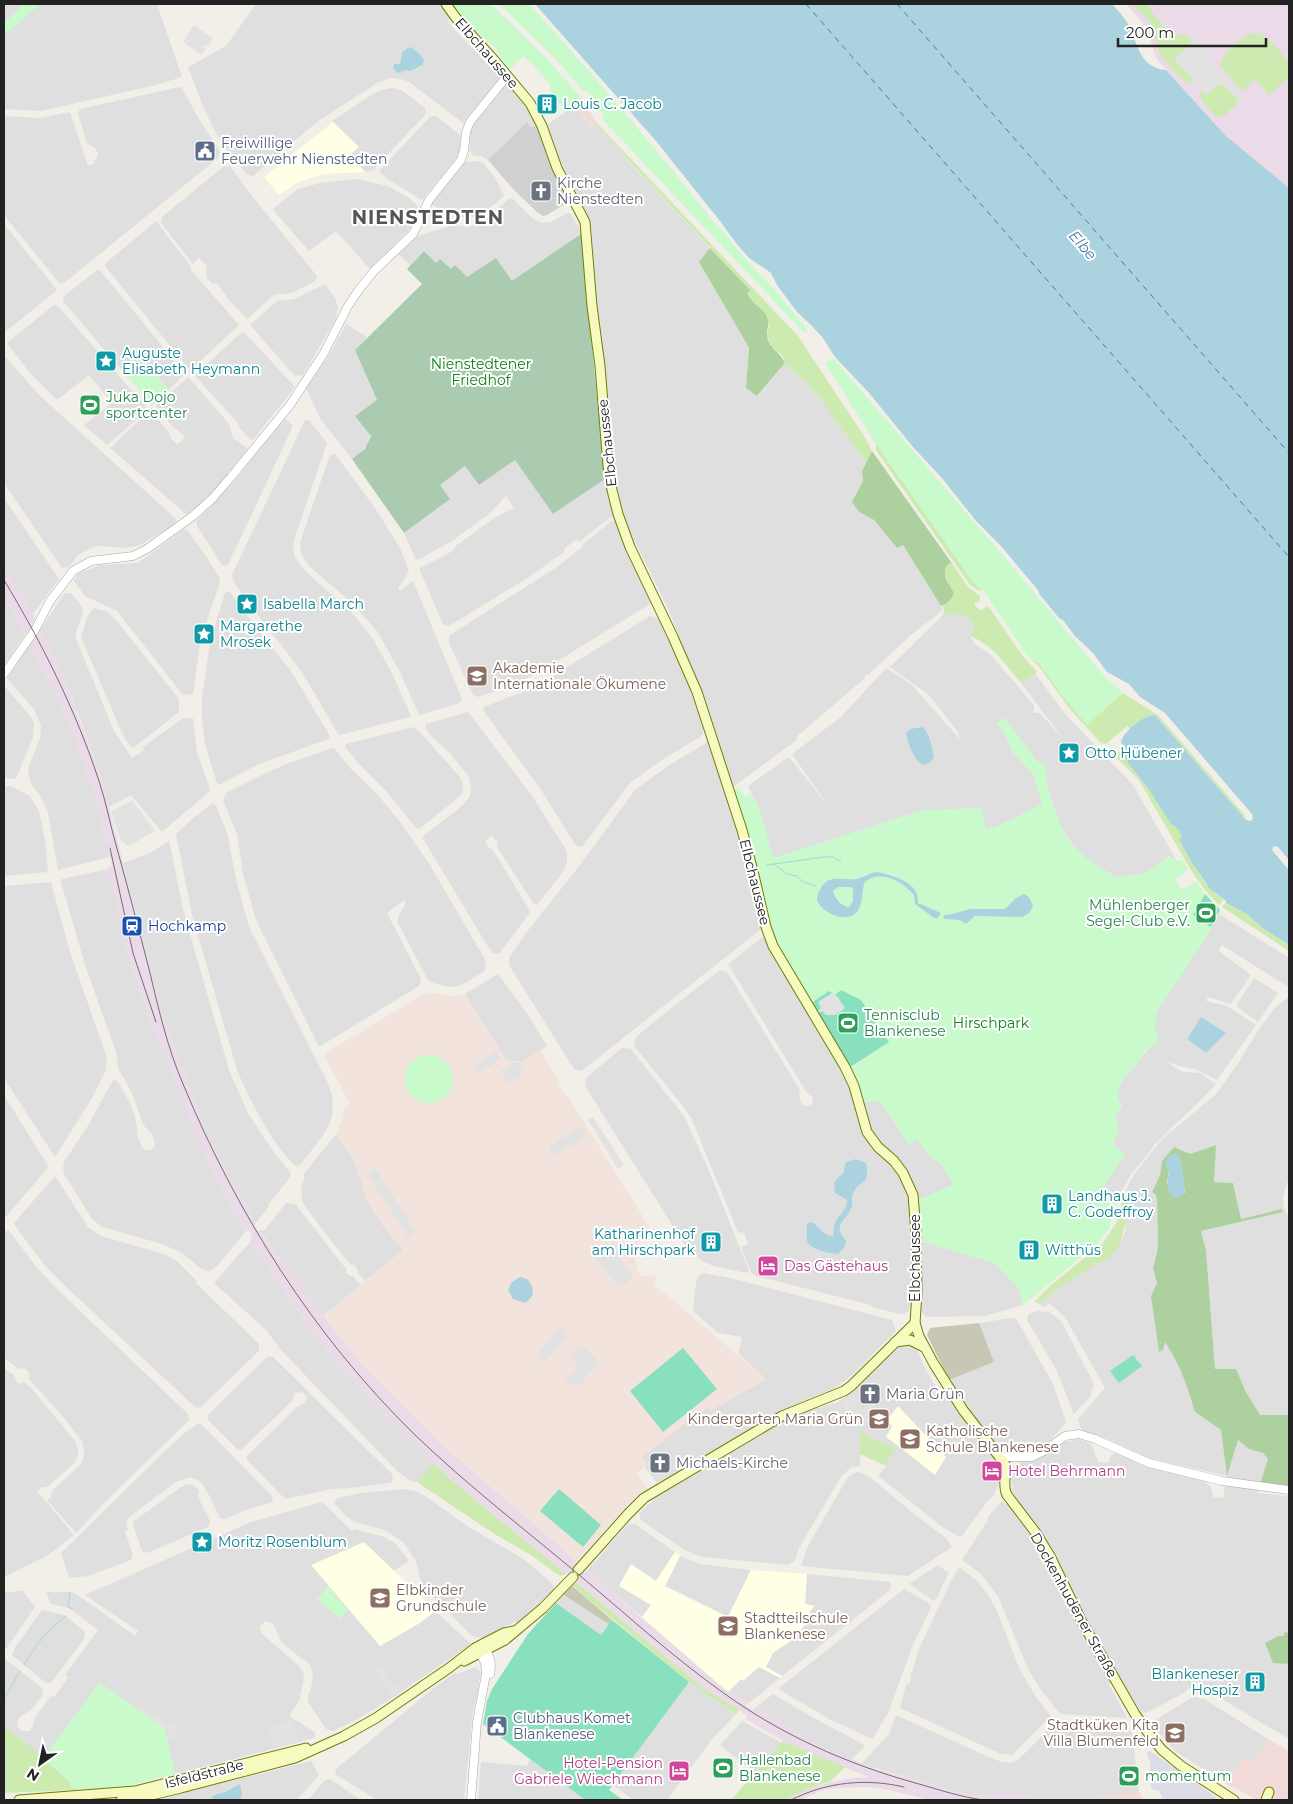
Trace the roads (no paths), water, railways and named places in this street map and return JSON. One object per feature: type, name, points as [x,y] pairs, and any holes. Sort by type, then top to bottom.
[{"type":"main road","name":"Elbchaussee","points":[[446,4],[533,107],[553,158],[585,222],[608,466],[612,490],[628,542],[697,692],[742,830],[769,938],[783,965],[845,1067],[854,1086],[864,1124],[870,1138],[897,1164],[911,1188],[915,1202],[916,1232],[915,1323],[924,1347],[963,1410],[1000,1458]]},
{"type":"main road","name":"Isfeldstraße","points":[[121,1800],[172,1790],[295,1758],[344,1736],[392,1709],[449,1668],[481,1650],[505,1640],[514,1630],[543,1608],[644,1498],[782,1416],[844,1391],[915,1323]]},
{"type":"main road","points":[[895,1342],[910,1340],[924,1347]]},
{"type":"main road","name":"Dockenhudener Straße","points":[[1000,1458],[1006,1470],[1004,1488],[1006,1495],[1033,1528],[1050,1556],[1082,1622],[1142,1725],[1162,1750],[1172,1759],[1230,1799]]},
{"type":"main road","name":"Isfeldstraße","points":[[19,1800],[135,1791],[329,1743]]},
{"type":"street","points":[[4,674],[37,625],[50,601],[73,572],[91,561],[129,557],[139,554],[186,522],[213,498],[284,413],[324,353],[348,306],[374,271],[413,234],[420,222],[425,205],[461,160],[466,132],[470,122],[507,76]]},
{"type":"street","points":[[1000,1458],[1032,1457],[1044,1451],[1064,1436],[1079,1434],[1150,1463],[1222,1480],[1289,1490]]},
{"type":"street","points":[[471,1800],[477,1722],[484,1691],[486,1668],[481,1650]]},
{"type":"water","name":"Elbe","points":[[535,4],[1112,4],[1127,23],[1145,60],[1157,68],[1166,70],[1226,136],[1289,188],[1289,860],[1278,847],[1274,846],[1272,850],[1289,870],[1289,945],[1261,927],[1247,914],[1228,904],[1210,889],[1192,863],[1179,839],[1182,837],[1179,830],[1171,824],[1148,788],[1128,763],[1124,753],[1126,748],[1121,743],[1125,734],[1145,718],[1155,715],[1246,820],[1251,821],[1253,818],[1252,814],[1165,713],[1140,697],[1129,684],[1107,672],[1093,653],[1059,618],[1000,545],[977,522],[870,394],[835,357],[823,338],[797,312],[777,285],[771,273],[749,258],[656,141]]},
{"type":"water","points":[[411,47],[424,60],[422,65],[410,71],[406,70],[398,73],[393,69],[394,64],[400,64],[403,52]]},
{"type":"water","points":[[923,727],[929,737],[934,757],[930,763],[922,765],[911,750],[906,733],[910,729]]},
{"type":"water","points":[[875,872],[905,881],[915,890],[918,896],[918,903],[941,913],[938,918],[934,918],[915,904],[914,895],[904,885],[891,878],[884,877],[871,878],[865,882],[860,907],[851,916],[839,917],[833,915],[819,904],[817,899],[818,893],[823,884],[828,881],[832,879],[856,879]],"holes":[[[838,887],[851,887],[853,889],[853,901],[849,907],[846,907],[839,902],[833,891]]]},
{"type":"water","points":[[1024,894],[1029,897],[1033,906],[1030,912],[1023,917],[975,916],[966,924],[959,920],[945,919],[943,917],[944,915],[970,909],[1005,909],[1016,898]]},
{"type":"water","points":[[1201,1017],[1226,1033],[1206,1053],[1187,1039]]},
{"type":"water","points":[[1176,1153],[1180,1157],[1185,1190],[1183,1195],[1174,1198],[1168,1188],[1169,1171],[1166,1168],[1167,1158]]},
{"type":"water","points":[[856,1159],[866,1163],[867,1175],[864,1182],[855,1189],[850,1211],[840,1226],[846,1241],[845,1246],[838,1254],[826,1252],[807,1242],[807,1224],[813,1223],[826,1234],[833,1236],[834,1225],[846,1207],[847,1200],[835,1193],[834,1182],[844,1172],[845,1163]]},
{"type":"water","points":[[520,1277],[527,1279],[533,1289],[531,1298],[525,1303],[513,1299],[508,1290],[512,1282]]},
{"type":"water","points":[[240,1784],[242,1794],[240,1800],[213,1800],[212,1796]]},
{"type":"waterway","points":[[767,865],[824,857],[833,857],[841,862]]},
{"type":"waterway","points":[[774,864],[787,874],[797,876],[803,882],[816,886]]},
{"type":"waterway","points":[[70,1592],[68,1606],[72,1609]]},
{"type":"waterway","points":[[24,1665],[42,1638],[66,1616]]},
{"type":"waterway","points":[[4,1699],[20,1671]]},
{"type":"tram line","points":[[4,580],[32,628],[57,678],[90,755],[104,797],[164,1030],[183,1084],[204,1132],[253,1226],[281,1271],[343,1356],[377,1396],[455,1472],[667,1649],[741,1705],[789,1734],[839,1757],[892,1776],[983,1800]]},
{"type":"tram line","points":[[110,848],[133,953],[156,1022]]},
{"type":"tram line","points":[[791,1800],[818,1789],[846,1783],[861,1782],[904,1787]]},
{"type":"place","name":"Louis C. Jacob","points":[[547,104]]},
{"type":"place","name":"Freiwillige Feuerwehr Nienstedten","points":[[205,151]]},
{"type":"place","name":"Kirche Nienstedten","points":[[541,191]]},
{"type":"place","name":"Auguste Elisabeth Heymann","points":[[106,361]]},
{"type":"place","name":"Juka Dojo sportcenter","points":[[90,405]]},
{"type":"place","name":"Isabella March","points":[[247,604]]},
{"type":"place","name":"Margarethe Mrosek","points":[[204,634]]},
{"type":"place","name":"Akademie Internationale Ökumene","points":[[477,676]]},
{"type":"place","name":"Otto Hübener","points":[[1069,753]]},
{"type":"place","name":"Mühlenberger Segel-Club e.V.","points":[[1206,913]]},
{"type":"place","name":"Hochkamp","points":[[132,926]]},
{"type":"place","name":"Tennisclub Blankenese","points":[[848,1023]]},
{"type":"place","name":"Landhaus J. C. Godeffroy","points":[[1052,1204]]},
{"type":"place","name":"Katharinenhof am Hirschpark","points":[[711,1242]]},
{"type":"place","name":"Witthüs","points":[[1029,1250]]},
{"type":"place","name":"Das Gästehaus","points":[[768,1266]]},
{"type":"place","name":"Maria Grün","points":[[870,1394]]},
{"type":"place","name":"Kindergarten Maria Grün","points":[[879,1419]]},
{"type":"place","name":"Katholische Schule Blankenese","points":[[910,1439]]},
{"type":"place","name":"Michaels-Kirche","points":[[660,1463]]},
{"type":"place","name":"Hotel Behrmann","points":[[992,1471]]},
{"type":"place","name":"Moritz Rosenblum","points":[[202,1542]]},
{"type":"place","name":"Elbkinder Grundschule","points":[[380,1598]]},
{"type":"place","name":"Stadtteilschule Blankenese","points":[[728,1626]]},
{"type":"place","name":"Blankeneser Hospiz","points":[[1255,1682]]},
{"type":"place","name":"Clubhaus Komet Blankenese","points":[[497,1726]]},
{"type":"place","name":"Stadtküken Kita Villa Blumenfeld","points":[[1175,1733]]},
{"type":"place","name":"Hallenbad Blankenese","points":[[723,1768]]},
{"type":"place","name":"Hotel-Pension Gabriele Wiechmann","points":[[679,1771]]},
{"type":"place","name":"momentum","points":[[1129,1776]]},
{"type":"district","name":"NIENSTEDTEN","points":[[428,217]]},
{"type":"park label","name":"Nienstedtener Friedhof","points":[[481,372]]},
{"type":"park label","name":"Hirschpark","points":[[991,1023]]}]
